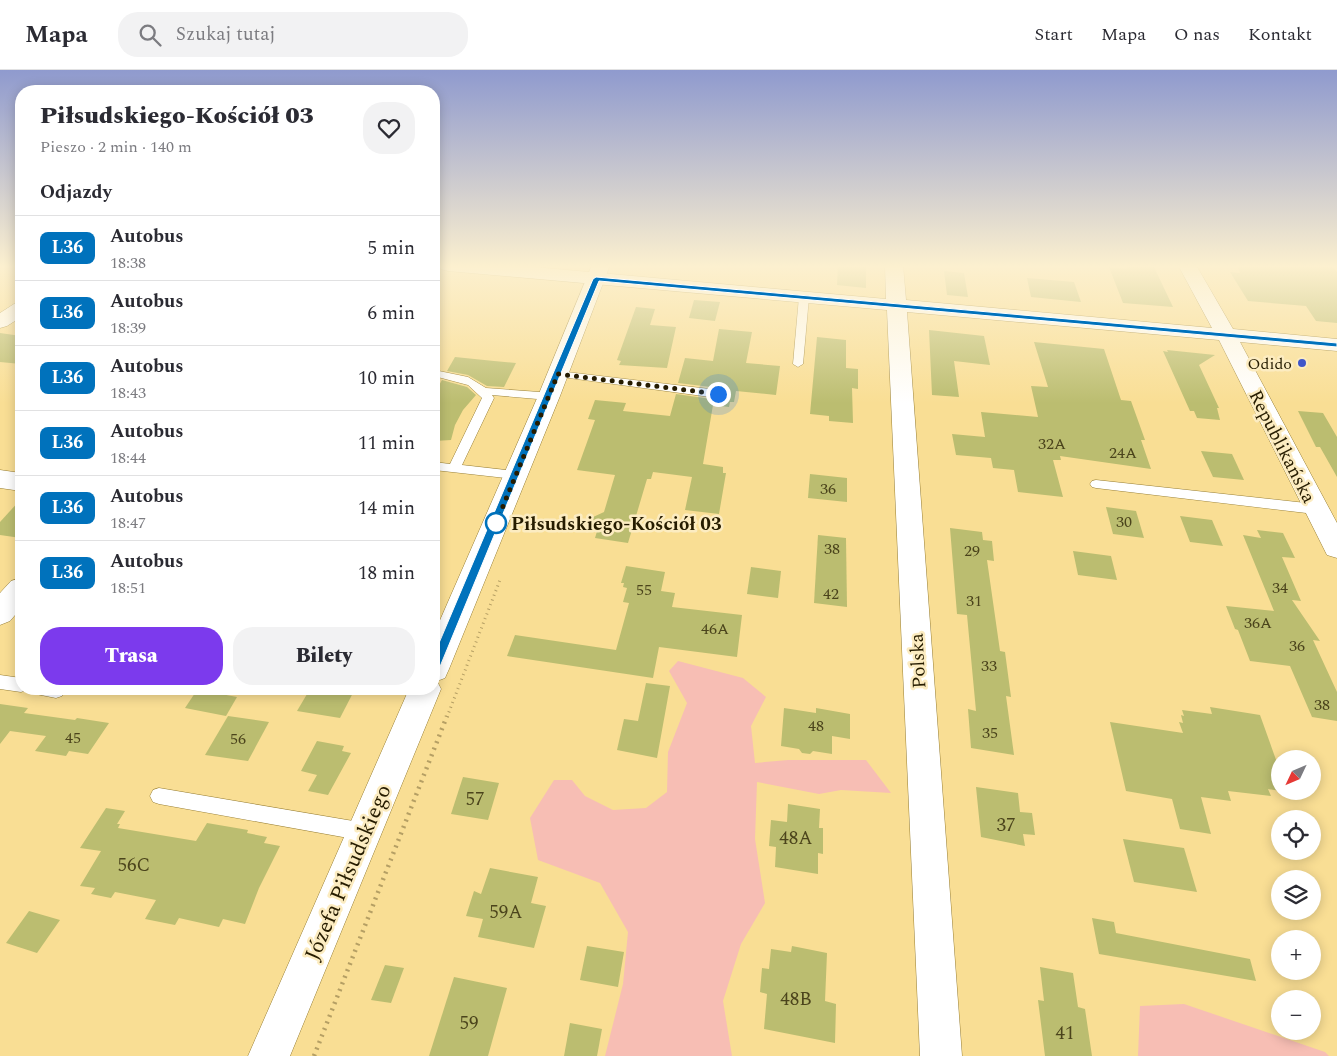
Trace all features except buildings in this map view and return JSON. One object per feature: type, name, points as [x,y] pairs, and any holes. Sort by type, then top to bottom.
[{"type":"street","points":[[440,655],[583,311]]},
{"type":"street","name":"Polska","points":[[896,311],[941,1056]]},
{"type":"street","points":[[962,311],[1337,345]]},
{"type":"street","name":"Republikańska","points":[[1213,311],[1337,548]]},
{"type":"street","points":[[0,322],[15,312]]},
{"type":"street","points":[[0,479],[15,481]]},
{"type":"street","points":[[0,613],[15,596]]},
{"type":"street","name":"Józefa Piłsudskiego","points":[[269,1056],[422,695]]},
{"type":"lane","points":[[798,364],[803,311]]},
{"type":"lane","points":[[440,374],[463,377],[484,391],[488,398],[454,468]]},
{"type":"lane","points":[[484,391],[553,385],[718,394]]},
{"type":"lane","points":[[440,467],[515,475]]},
{"type":"lane","points":[[1096,484],[1315,509]]},
{"type":"lane","points":[[0,682],[15,684]]},
{"type":"lane","points":[[159,796],[364,832]]},
{"type":"path","points":[[314,1056],[503,572]]},
{"type":"shaded area","points":[[678,661],[743,678],[766,697],[751,726],[755,763],[788,760],[866,760],[891,793],[841,790],[819,794],[757,782],[755,839],[765,903],[741,944],[723,1001],[732,1056],[605,1056],[623,984],[628,932],[600,883],[538,860],[530,818],[554,780],[572,780],[585,796],[613,810],[646,808],[667,792],[668,752],[687,703],[669,671]]},
{"type":"shaded area","points":[[1184,1004],[1271,1034],[1271,1040],[1290,1040],[1325,1052],[1329,1056],[1138,1056],[1140,1006]]},
{"type":"bus line","name":"L36","points":[[440,655],[583,311]]},
{"type":"bus line","name":"L36","points":[[960,311],[1337,345]]},
{"type":"place","name":"Odido","points":[[1302,363]]},
{"type":"place","name":"Piłsudskiego-Kościół 03","points":[[496,523]]},
{"type":"route","points":[[496,523],[558,374],[718,394]]}]
